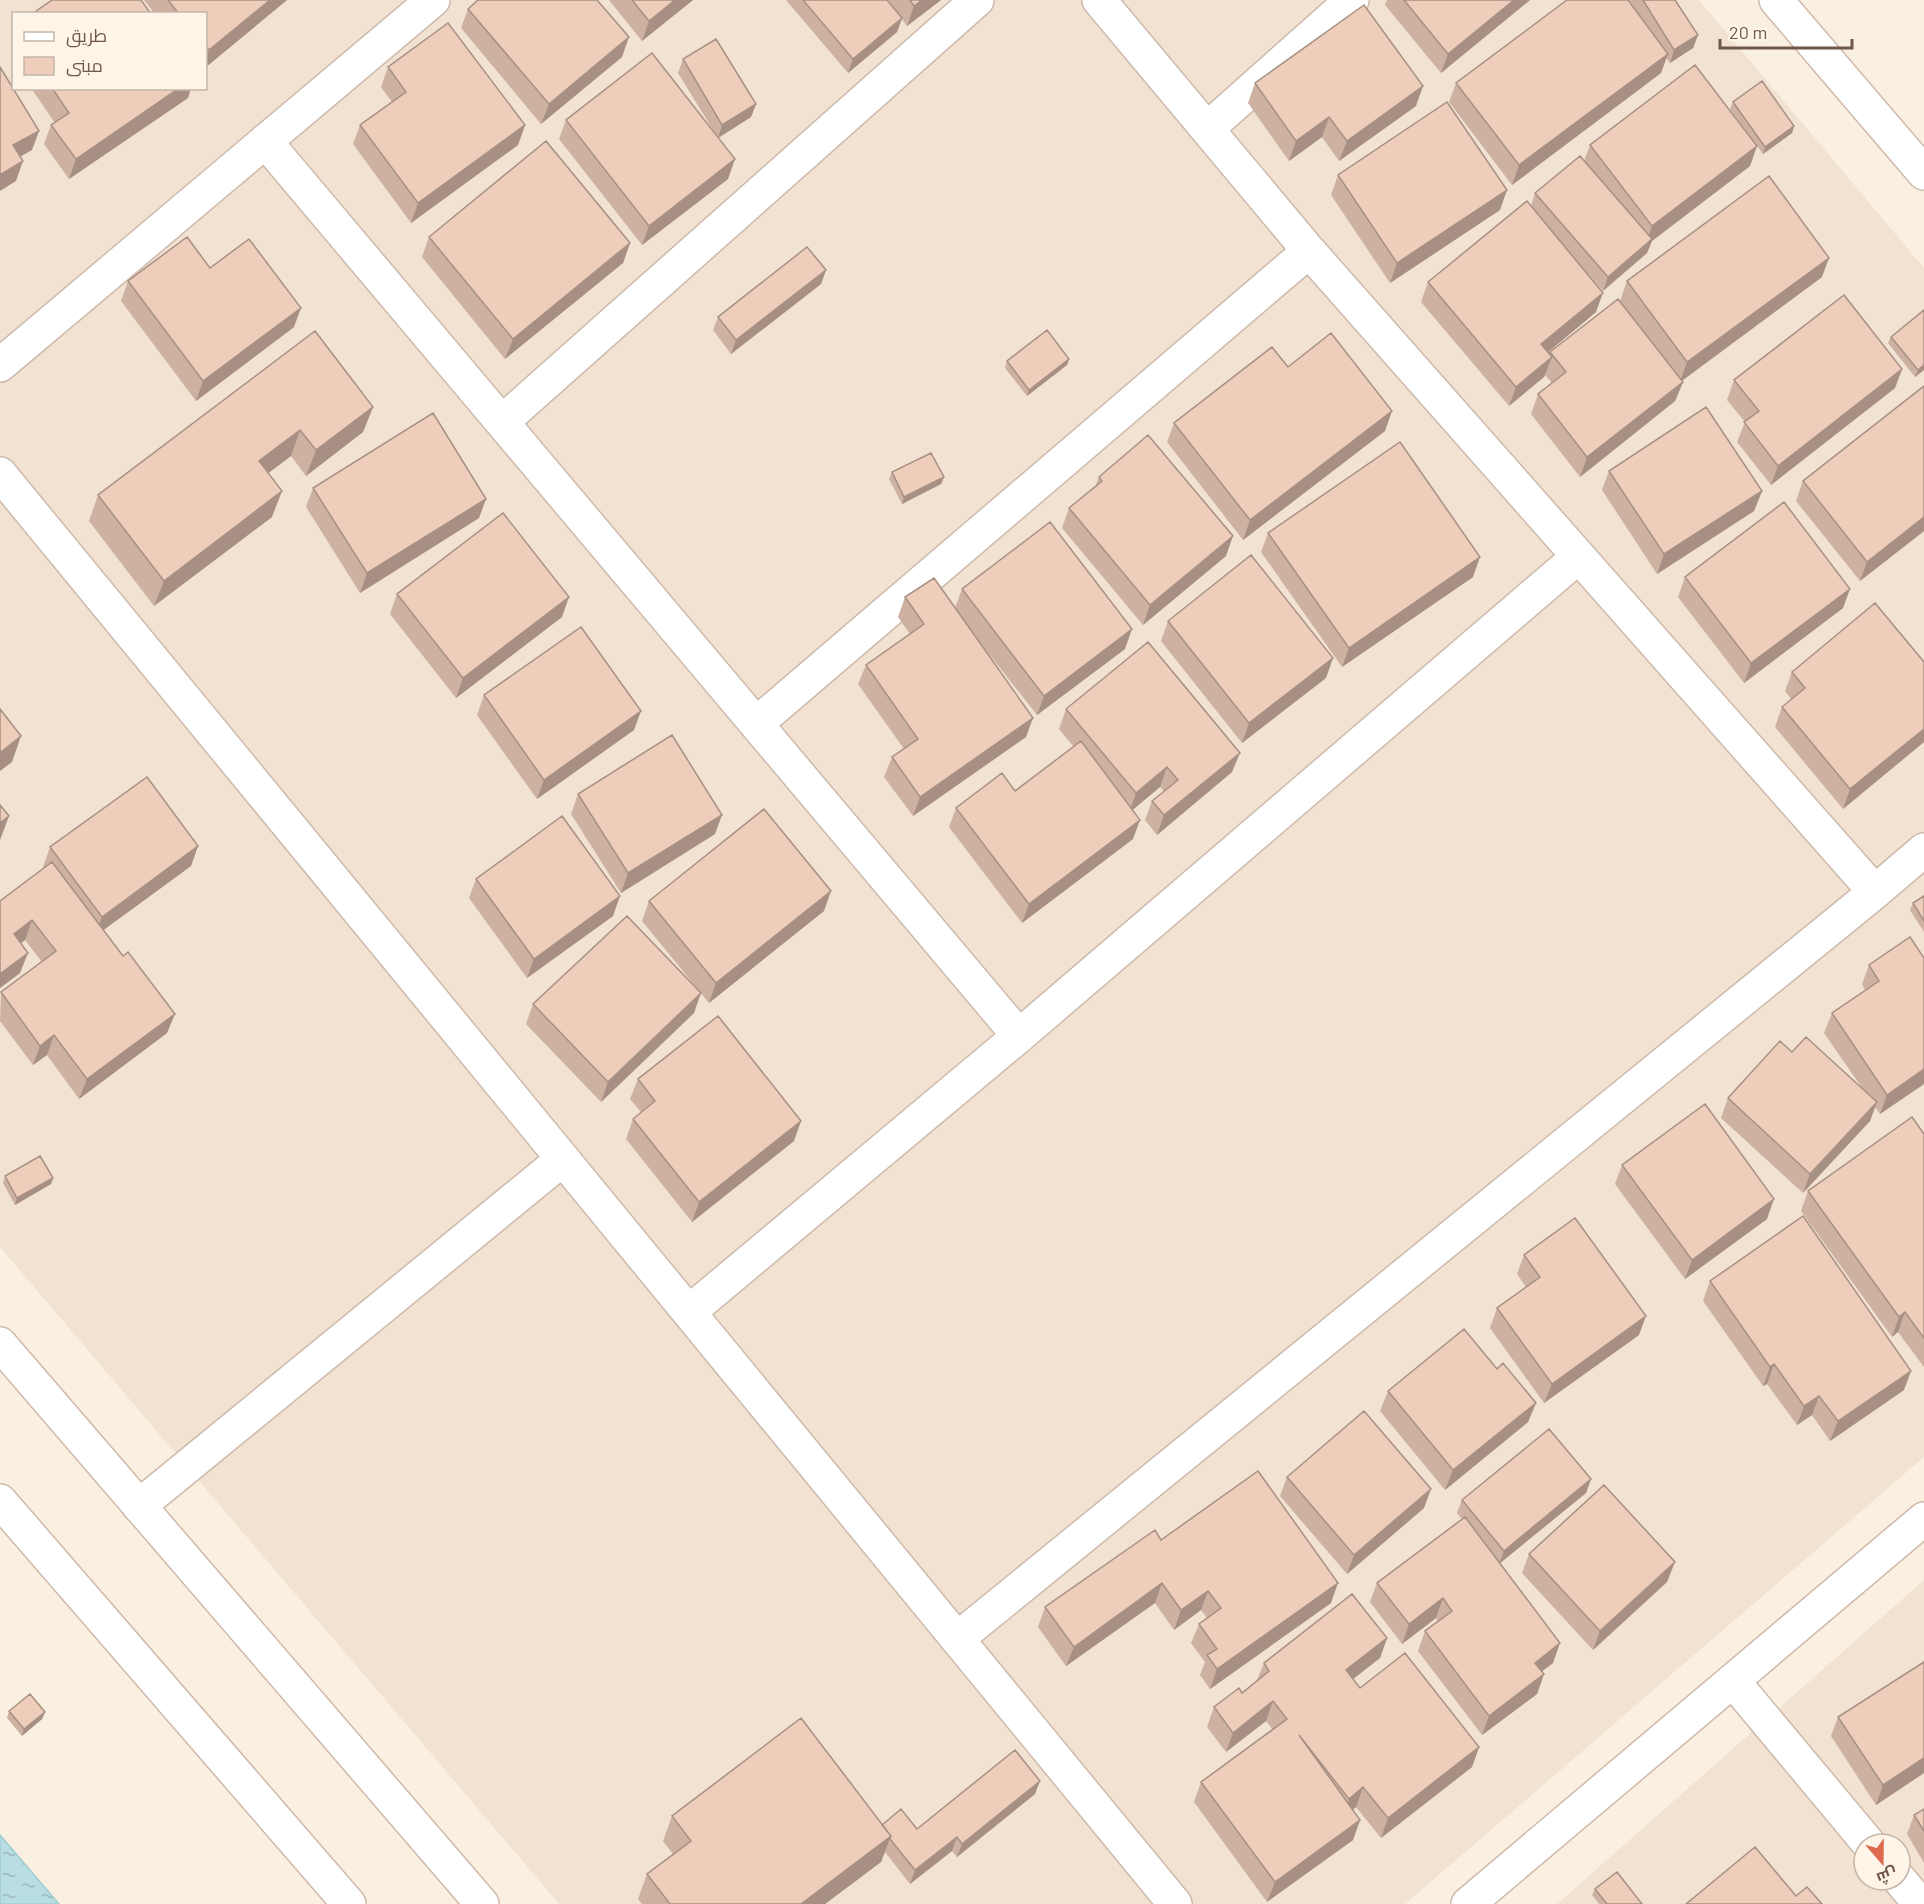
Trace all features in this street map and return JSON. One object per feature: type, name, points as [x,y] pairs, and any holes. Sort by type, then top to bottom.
[{"type":"street","points":[[0,365],[433,0]]},
{"type":"street","points":[[502,422],[977,0]]},
{"type":"street","points":[[1099,0],[1309,251],[1875,892]]},
{"type":"street","points":[[1207,129],[1352,0]]},
{"type":"street","points":[[1776,0],[1924,173]]},
{"type":"street","points":[[265,141],[1019,1036]]},
{"type":"street","points":[[756,724],[1309,251]]},
{"type":"street","points":[[0,474],[1175,1904]]},
{"type":"street","points":[[689,1312],[1019,1036],[1578,556]]},
{"type":"street","points":[[957,1639],[1924,850]]},
{"type":"street","points":[[139,1506],[563,1159]]},
{"type":"street","points":[[0,1344],[482,1904]]},
{"type":"street","points":[[0,1501],[349,1904]]},
{"type":"street","points":[[1468,1904],[1924,1519]]},
{"type":"street","points":[[1733,1681],[1859,1832]]},
{"type":"street","points":[[1910,1892],[1920,1904]]},
{"type":"shaded area","points":[[0,0],[1699,0],[1924,268],[1924,1457],[1405,1904],[559,1904],[0,1247]]},
{"type":"shaded area","points":[[1924,1580],[1924,1904],[1557,1904]]},
{"type":"water","points":[[0,1835],[59,1904],[0,1904]]},
{"type":"building","points":[[52,0],[141,0],[150,12],[35,12]]},
{"type":"building","points":[[168,0],[270,0],[209,50],[207,47],[207,12],[177,12]]},
{"type":"building","points":[[478,0],[597,0],[629,37],[549,104],[468,9]]},
{"type":"building","points":[[632,0],[675,0],[649,21]]},
{"type":"building","points":[[803,0],[887,0],[902,18],[853,59]]},
{"type":"building","points":[[910,0],[922,0],[914,6]]},
{"type":"building","points":[[1404,0],[1514,0],[1448,54]]},
{"type":"building","points":[[1567,0],[1628,0],[1668,54],[1519,165],[1456,83]]},
{"type":"building","points":[[1643,0],[1675,0],[1698,35],[1674,50]]},
{"type":"building","points":[[1364,5],[1423,86],[1347,141],[1329,117],[1296,141],[1255,83]]},
{"type":"building","points":[[448,23],[525,125],[418,203],[360,125],[406,92],[388,67]]},
{"type":"building","points":[[716,39],[756,104],[722,125],[683,59]]},
{"type":"building","points":[[652,53],[735,159],[649,226],[566,120]]},
{"type":"building","points":[[1695,65],[1757,146],[1652,226],[1590,145]]},
{"type":"building","points":[[0,67],[39,131],[13,145],[23,161],[0,175]]},
{"type":"building","points":[[1762,81],[1794,126],[1765,147],[1733,102]]},
{"type":"building","points":[[53,90],[176,90],[76,159],[51,125],[69,113]]},
{"type":"building","points":[[1447,102],[1507,190],[1397,263],[1338,175]]},
{"type":"building","points":[[546,141],[630,243],[513,339],[429,237]]},
{"type":"building","points":[[1580,156],[1652,239],[1608,277],[1535,193]]},
{"type":"building","points":[[1769,176],[1829,258],[1687,362],[1627,281]]},
{"type":"building","points":[[1527,201],[1603,293],[1541,344],[1552,357],[1516,387],[1428,282]]},
{"type":"building","points":[[187,237],[210,268],[249,239],[301,308],[203,381],[128,281]]},
{"type":"building","points":[[807,247],[826,270],[736,340],[718,317]]},
{"type":"building","points":[[1844,295],[1902,369],[1778,466],[1744,422],[1759,411],[1734,380]]},
{"type":"building","points":[[1618,299],[1683,382],[1587,457],[1538,394],[1566,372],[1550,352]]},
{"type":"building","points":[[1924,310],[1924,365],[1918,370],[1891,337]]},
{"type":"building","points":[[1047,330],[1069,359],[1029,390],[1007,361]]},
{"type":"building","points":[[315,331],[373,407],[316,450],[300,430],[259,461],[282,491],[164,581],[98,495]]},
{"type":"building","points":[[1331,333],[1392,411],[1250,520],[1174,423],[1272,347],[1288,367]]},
{"type":"building","points":[[1924,386],[1924,517],[1867,562],[1803,481]]},
{"type":"building","points":[[1706,407],[1762,491],[1664,554],[1609,471]]},
{"type":"building","points":[[433,413],[486,499],[367,573],[313,488]]},
{"type":"building","points":[[1148,435],[1233,536],[1150,605],[1069,508],[1102,481],[1099,477]]},
{"type":"building","points":[[1400,442],[1480,557],[1349,648],[1268,533]]},
{"type":"building","points":[[931,453],[944,477],[904,497],[892,472]]},
{"type":"building","points":[[1784,502],[1850,589],[1751,663],[1685,577]]},
{"type":"building","points":[[503,513],[569,597],[463,678],[397,594]]},
{"type":"building","points":[[1050,522],[1132,629],[1044,696],[962,589]]},
{"type":"building","points":[[1251,555],[1333,658],[1249,723],[1168,621]]},
{"type":"building","points":[[934,578],[1033,718],[920,797],[892,757],[918,739],[866,665],[924,624],[905,597]]},
{"type":"building","points":[[1875,603],[1924,662],[1924,729],[1850,789],[1782,707],[1805,688],[1792,672]]},
{"type":"building","points":[[581,627],[641,711],[544,780],[484,695]]},
{"type":"building","points":[[1148,642],[1240,753],[1164,815],[1152,801],[1178,780],[1167,767],[1136,793],[1066,709]]},
{"type":"building","points":[[0,709],[21,736],[0,753]]},
{"type":"building","points":[[672,735],[722,815],[628,873],[578,794]]},
{"type":"building","points":[[1081,741],[1140,820],[1029,904],[956,808],[1002,773],[1015,791]]},
{"type":"building","points":[[147,777],[198,846],[102,917],[50,847]]},
{"type":"building","points":[[0,805],[9,816],[0,823]]},
{"type":"building","points":[[764,809],[831,891],[716,983],[649,901]]},
{"type":"building","points":[[562,816],[620,896],[534,959],[476,879]]},
{"type":"building","points":[[52,862],[123,956],[128,952],[175,1014],[87,1079],[54,1035],[40,1046],[1,992],[56,951],[32,920],[14,934],[28,953],[0,974],[0,901]]},
{"type":"building","points":[[1924,896],[1924,921],[1913,903]]},
{"type":"building","points":[[627,916],[701,993],[608,1082],[533,1004]]},
{"type":"building","points":[[1910,937],[1924,958],[1924,1069],[1887,1095],[1832,1013],[1879,981],[1869,965]]},
{"type":"building","points":[[718,1016],[801,1121],[699,1202],[633,1119],[655,1101],[638,1079]]},
{"type":"building","points":[[1806,1037],[1877,1102],[1810,1174],[1728,1098],[1780,1041],[1792,1052]]},
{"type":"building","points":[[1705,1104],[1774,1199],[1692,1260],[1622,1165]]},
{"type":"building","points":[[1912,1117],[1924,1134],[1924,1338],[1905,1312],[1899,1317],[1808,1191]]},
{"type":"building","points":[[40,1156],[53,1178],[17,1198],[5,1176]]},
{"type":"building","points":[[1803,1216],[1911,1371],[1838,1421],[1819,1396],[1804,1406],[1774,1364],[1770,1367],[1710,1281]]},
{"type":"building","points":[[1575,1218],[1646,1316],[1552,1384],[1497,1308],[1540,1277],[1524,1255]]},
{"type":"building","points":[[1464,1329],[1497,1369],[1503,1363],[1536,1403],[1453,1470],[1388,1391]]},
{"type":"building","points":[[1364,1411],[1431,1489],[1354,1555],[1287,1477]]},
{"type":"building","points":[[1549,1429],[1591,1479],[1504,1551],[1462,1500]]},
{"type":"building","points":[[1258,1471],[1338,1583],[1217,1669],[1207,1655],[1217,1649],[1199,1624],[1221,1608],[1208,1591],[1181,1610],[1162,1583],[1074,1647],[1045,1607],[1155,1530],[1161,1540]]},
{"type":"building","points":[[1604,1485],[1675,1562],[1600,1631],[1529,1554]]},
{"type":"building","points":[[1465,1517],[1560,1643],[1535,1663],[1544,1674],[1489,1716],[1425,1631],[1452,1611],[1443,1598],[1409,1624],[1377,1583]]},
{"type":"building","points":[[1352,1594],[1387,1638],[1346,1670],[1360,1688],[1405,1653],[1479,1747],[1388,1818],[1363,1787],[1349,1799],[1299,1735],[1360,1820],[1275,1882],[1201,1782],[1287,1719],[1273,1701],[1233,1733],[1214,1707],[1239,1688],[1242,1693],[1269,1671],[1264,1663]]},
{"type":"building","points":[[1924,1662],[1924,1758],[1883,1785],[1838,1717]]},
{"type":"building","points":[[30,1694],[45,1712],[24,1729],[9,1711]]},
{"type":"building","points":[[801,1718],[891,1836],[801,1904],[670,1904],[647,1874],[691,1841],[672,1816]]},
{"type":"building","points":[[1015,1750],[1040,1781],[962,1844],[957,1837],[915,1870],[890,1839],[891,1836],[882,1825],[901,1809],[917,1829]]},
{"type":"building","points":[[1924,1809],[1924,1831],[1914,1815]]},
{"type":"building","points":[[1755,1847],[1796,1896],[1807,1887],[1822,1904],[1686,1904]]},
{"type":"building","points":[[1617,1872],[1642,1904],[1607,1904],[1595,1889]]}]
